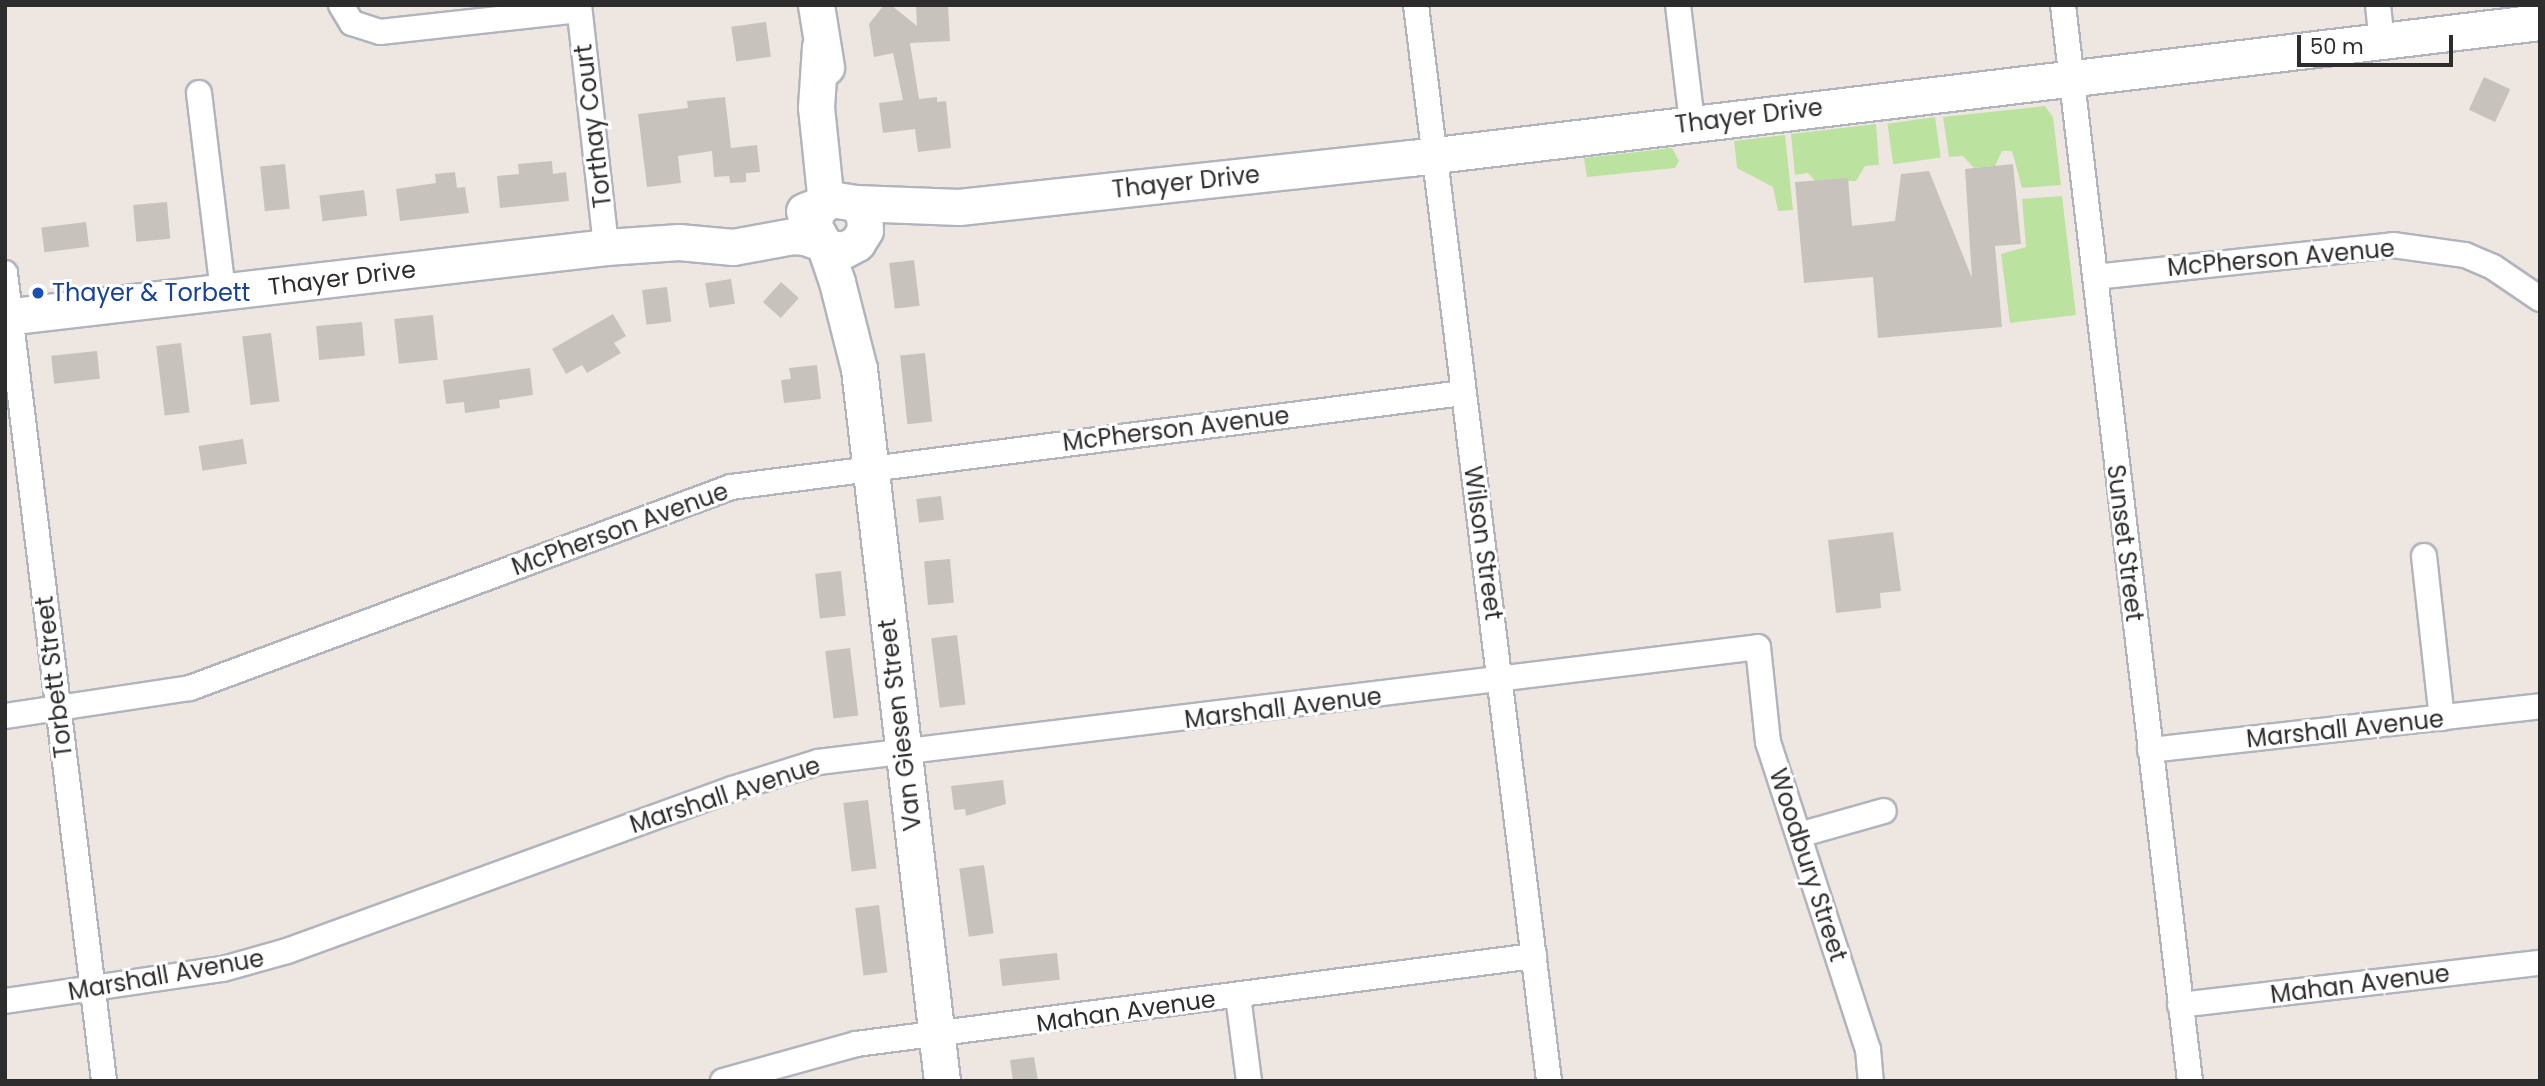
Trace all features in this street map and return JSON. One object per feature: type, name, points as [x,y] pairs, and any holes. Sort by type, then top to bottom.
[{"type":"street","points":[[341,5],[352,23],[380,33],[579,8]]},
{"type":"street","points":[[816,5],[839,203],[866,222],[862,237],[844,250],[824,244],[813,225],[839,203]]},
{"type":"street","name":"Wilson Street","points":[[1416,5],[1463,393],[1502,681],[1549,1081]]},
{"type":"street","points":[[1678,5],[1692,122]]},
{"type":"street","name":"Sunset Street","points":[[2063,5],[2190,1081]]},
{"type":"street","points":[[2378,5],[2382,43]]},
{"type":"street","name":"Torthay Court","points":[[579,8],[606,247]]},
{"type":"street","name":"Thayer Drive","points":[[679,242],[701,232],[778,218],[839,203],[959,207],[1435,155],[2540,22]]},
{"type":"street","points":[[199,93],[223,292]]},
{"type":"street","name":"Thayer Drive","points":[[862,237],[959,207]]},
{"type":"street","name":"Thayer Drive","points":[[8,317],[606,247],[679,242],[733,247],[793,236],[824,244]]},
{"type":"street","name":"Van Giesen Street","points":[[859,369],[868,334],[855,283],[862,237]]},
{"type":"street","name":"Van Giesen Street","points":[[824,244],[859,369],[942,1081]]},
{"type":"street","name":"McPherson Avenue","points":[[2095,277],[2393,245],[2465,255],[2493,267],[2540,299]]},
{"type":"street","name":"Torbett Street","points":[[5,273],[8,317],[104,1081]]},
{"type":"street","name":"McPherson Avenue","points":[[5,716],[190,688],[731,487],[869,467],[1463,393]]},
{"type":"street","points":[[2424,556],[2442,718]]},
{"type":"street","name":"Marshall Avenue","points":[[5,1001],[223,969],[287,951],[732,789],[818,762],[904,755],[1502,681],[1758,646]]},
{"type":"street","name":"Woodbury Street","points":[[1758,646],[1768,742],[1868,1049],[1871,1081]]},
{"type":"street","name":"Marshall Avenue","points":[[2150,750],[2540,705]]},
{"type":"street","points":[[1798,835],[1884,811]]},
{"type":"street","name":"Mahan Avenue","points":[[723,1081],[856,1044],[938,1036],[1534,956]]},
{"type":"street","name":"Mahan Avenue","points":[[2180,1004],[2540,963]]},
{"type":"street","points":[[1238,996],[1249,1081]]},
{"type":"green space","points":[[2045,106],[2053,117],[2061,185],[2022,188],[2012,151],[2002,151],[1995,166],[1974,168],[1963,156],[1949,157],[1943,117]]},
{"type":"green space","points":[[1935,117],[1941,158],[1893,164],[1887,124]]},
{"type":"green space","points":[[1876,124],[1879,165],[1865,166],[1856,181],[1815,181],[1808,173],[1795,175],[1791,134]]},
{"type":"green space","points":[[1785,135],[1793,210],[1778,211],[1773,187],[1737,168],[1734,141]]},
{"type":"green space","points":[[1672,148],[1679,161],[1675,168],[1587,177],[1584,158]]},
{"type":"green space","points":[[2062,196],[2076,315],[2010,323],[2001,254],[2026,247],[2022,199]]},
{"type":"building","points":[[884,5],[891,5],[917,26],[916,5],[948,5],[950,41],[910,43],[919,99],[937,97],[937,102],[946,101],[951,148],[918,152],[915,129],[883,133],[879,103],[903,100],[893,53],[874,57],[869,24]]},
{"type":"building","points":[[766,22],[771,57],[736,62],[731,27]]},
{"type":"building","points":[[2484,77],[2510,89],[2495,122],[2469,110]]},
{"type":"building","points":[[725,97],[731,148],[757,145],[760,172],[746,173],[746,182],[730,183],[729,176],[714,177],[712,151],[678,156],[681,183],[647,187],[638,114],[688,108],[687,101]]},
{"type":"building","points":[[552,161],[553,174],[566,172],[569,201],[500,208],[497,176],[519,174],[518,164]]},
{"type":"building","points":[[285,164],[290,209],[265,211],[260,167]]},
{"type":"building","points":[[2013,164],[2021,244],[1995,246],[2002,327],[1878,338],[1873,277],[1804,283],[1795,182],[1848,178],[1852,226],[1895,221],[1901,174],[1929,171],[1972,278],[1965,169]]},
{"type":"building","points":[[455,172],[457,188],[465,187],[469,213],[400,221],[396,189],[436,183],[435,174]]},
{"type":"building","points":[[364,190],[367,216],[323,221],[319,195]]},
{"type":"building","points":[[167,202],[170,239],[136,242],[133,205]]},
{"type":"building","points":[[86,222],[89,247],[44,252],[41,227]]},
{"type":"building","points":[[914,260],[920,306],[895,309],[889,263]]},
{"type":"building","points":[[731,279],[735,304],[709,308],[705,283]]},
{"type":"building","points":[[781,282],[799,298],[781,318],[763,302]]},
{"type":"building","points":[[667,287],[671,322],[646,325],[642,290]]},
{"type":"building","points":[[613,314],[626,336],[614,343],[621,353],[587,373],[582,365],[566,374],[552,349]]},
{"type":"building","points":[[433,315],[438,360],[399,364],[394,319]]},
{"type":"building","points":[[362,322],[365,356],[319,360],[316,326]]},
{"type":"building","points":[[271,333],[279,401],[251,405],[242,337]]},
{"type":"building","points":[[181,343],[190,412],[165,416],[156,346]]},
{"type":"building","points":[[97,351],[100,379],[54,384],[51,356]]},
{"type":"building","points":[[925,353],[932,422],[907,424],[900,356]]},
{"type":"building","points":[[817,365],[821,399],[784,403],[781,380],[791,379],[789,368]]},
{"type":"building","points":[[530,368],[533,395],[499,400],[500,408],[465,413],[464,402],[446,404],[443,380]]},
{"type":"building","points":[[243,439],[247,464],[202,471],[199,446]]},
{"type":"building","points":[[941,496],[944,520],[919,523],[916,499]]},
{"type":"building","points":[[1893,532],[1901,591],[1880,593],[1881,608],[1836,613],[1828,540]]},
{"type":"building","points":[[950,559],[954,603],[928,605],[924,561]]},
{"type":"building","points":[[841,571],[846,616],[820,618],[815,574]]},
{"type":"building","points":[[957,635],[966,704],[940,708],[931,638]]},
{"type":"building","points":[[850,648],[858,715],[833,719],[825,651]]},
{"type":"building","points":[[1003,780],[1006,804],[966,816],[965,809],[954,810],[951,786]]},
{"type":"building","points":[[868,800],[876,868],[852,872],[843,803]]},
{"type":"building","points":[[984,865],[994,933],[969,937],[959,868]]},
{"type":"building","points":[[879,905],[887,972],[863,975],[855,908]]},
{"type":"building","points":[[1057,953],[1060,980],[1002,986],[999,959]]},
{"type":"building","points":[[1034,1057],[1038,1081],[1013,1081],[1010,1060]]},
{"type":"place","name":"Thayer & Torbett","points":[[38,293]]}]
